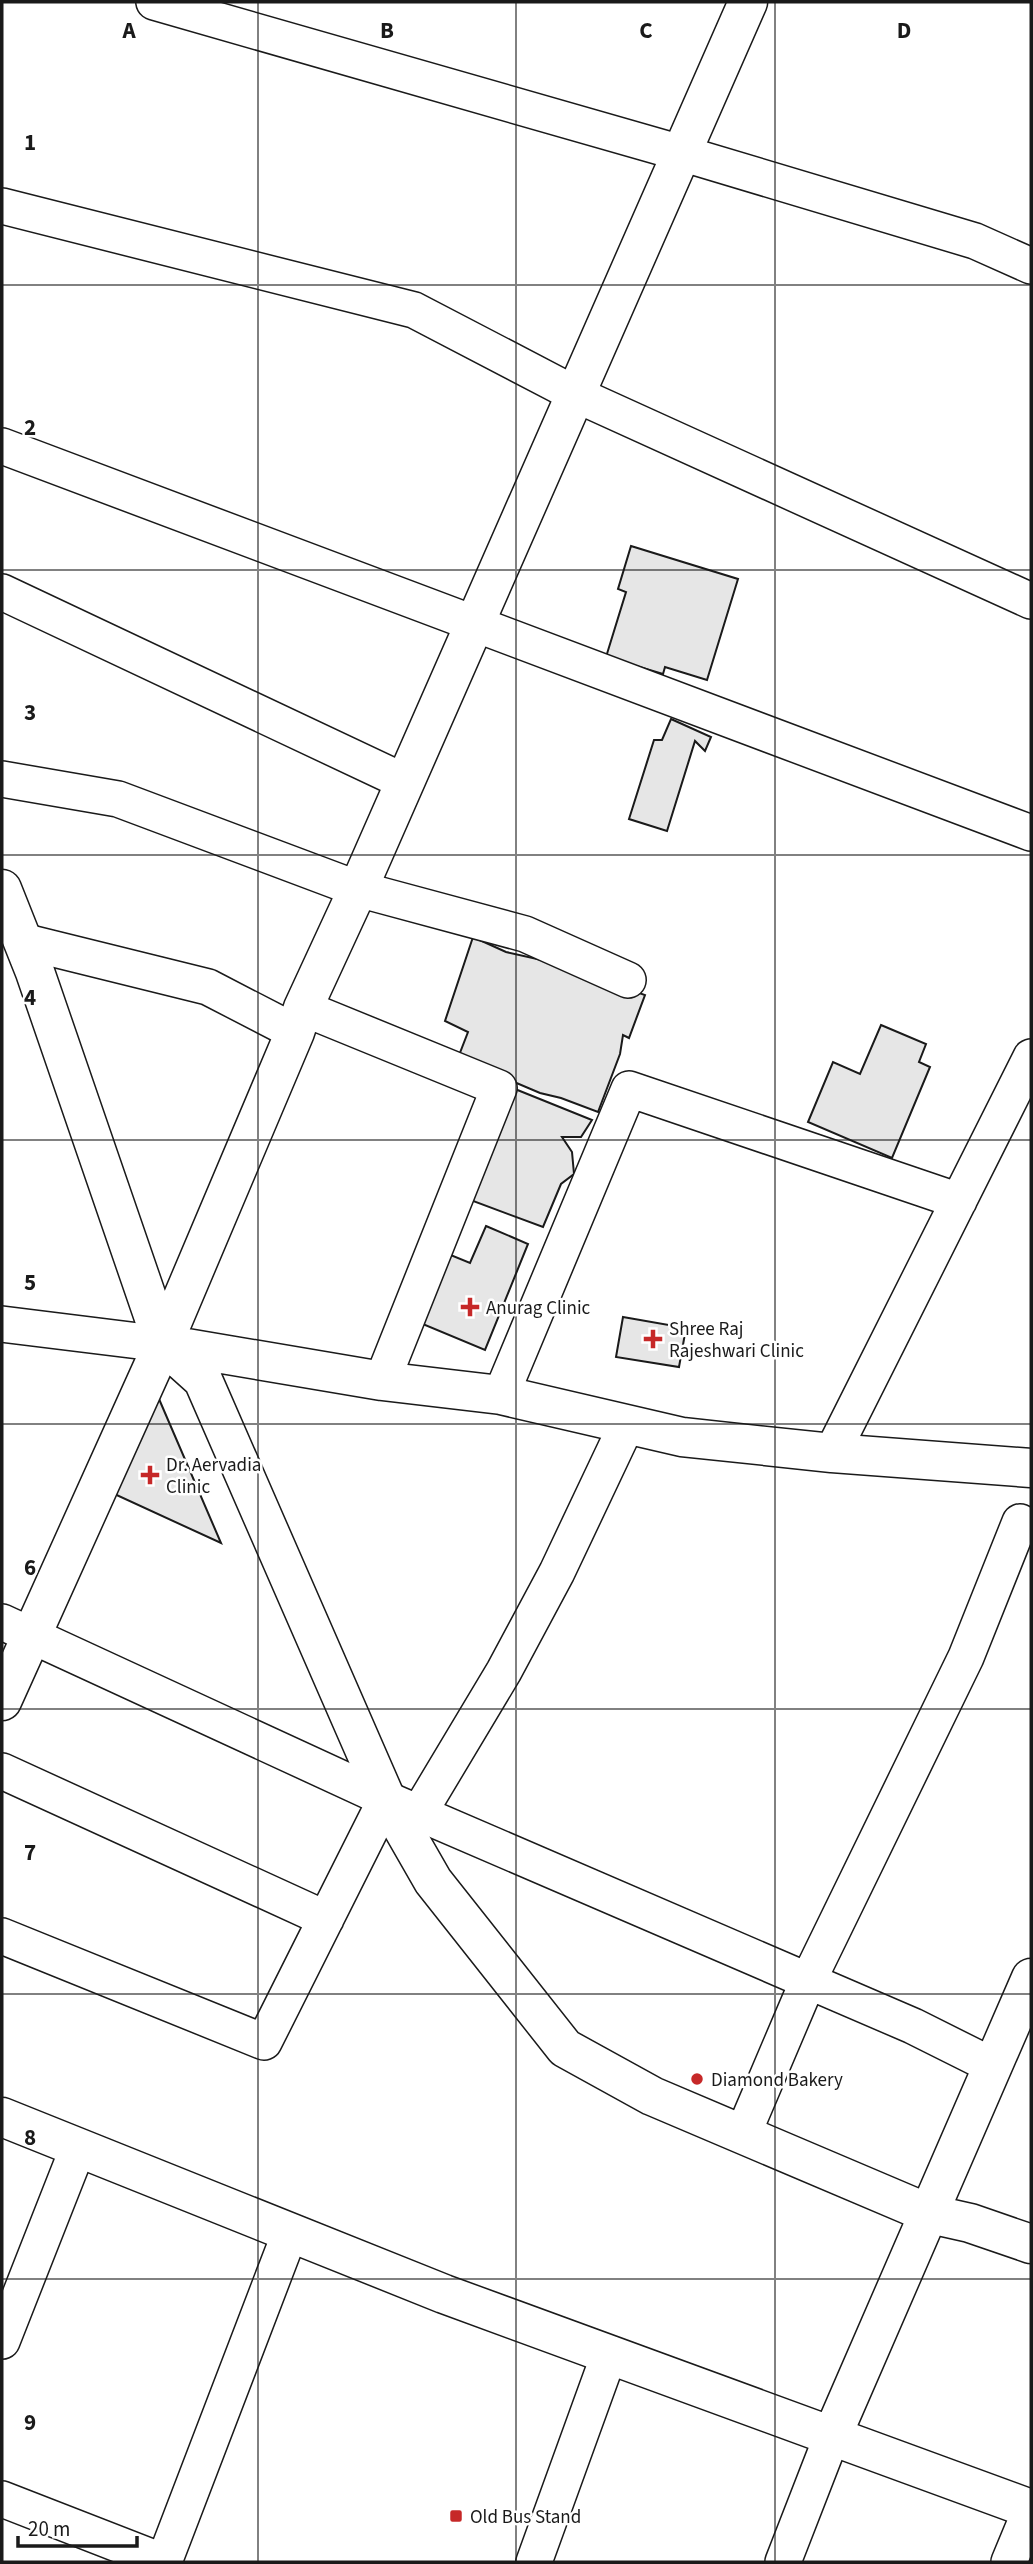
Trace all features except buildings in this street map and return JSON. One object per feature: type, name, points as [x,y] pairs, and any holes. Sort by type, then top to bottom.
[{"type":"street","points":[[155,2],[681,153],[975,241],[1031,266]]},
{"type":"street","points":[[2,1701],[16,1629],[163,1344],[299,1020],[748,2]]},
{"type":"street","points":[[2,206],[414,310],[575,394],[1031,601]]},
{"type":"street","points":[[2,446],[1031,833]]},
{"type":"street","points":[[2,592],[405,782]]},
{"type":"street","points":[[2,779],[118,799],[358,889],[525,934],[628,980]]},
{"type":"street","points":[[2,889],[163,1344],[203,1380],[402,1806],[433,1881],[565,2048],[652,2096],[930,2214],[970,2223],[1031,2244]]},
{"type":"street","points":[[22,941],[208,987],[499,1088],[382,1381]]},
{"type":"street","points":[[832,1453],[1031,1057]]},
{"type":"street","points":[[501,1395],[629,1089],[959,1201]]},
{"type":"street","points":[[2,1324],[163,1344],[382,1381],[501,1395],[682,1437],[832,1453],[1031,1468]]},
{"type":"street","points":[[2,1936],[264,2042],[326,1919],[402,1806],[504,1671],[557,1572],[627,1424]]},
{"type":"street","points":[[743,2134],[808,1981],[966,1657],[1020,1522]]},
{"type":"street","points":[[16,1629],[402,1806],[912,2026],[993,2066]]},
{"type":"street","points":[[2,1771],[326,1919]]},
{"type":"street","points":[[783,2562],[832,2436],[1031,1978]]},
{"type":"street","points":[[2,2117],[444,2294],[1031,2509],[1009,2562]]},
{"type":"street","points":[[2,2341],[78,2148]]},
{"type":"street","points":[[2,2499],[164,2562],[290,2233]]},
{"type":"street","points":[[534,2562],[609,2355]]},
{"type":"place","name":"Anurag Clinic","points":[[470,1307]]},
{"type":"place","name":"Shree Raj Rajeshwari Clinic","points":[[653,1339]]},
{"type":"place","name":"Dr. Aervadia Clinic","points":[[150,1475]]},
{"type":"place","name":"Diamond Bakery","points":[[697,2079]]},
{"type":"place","name":"Old Bus Stand","points":[[456,2516]]}]
